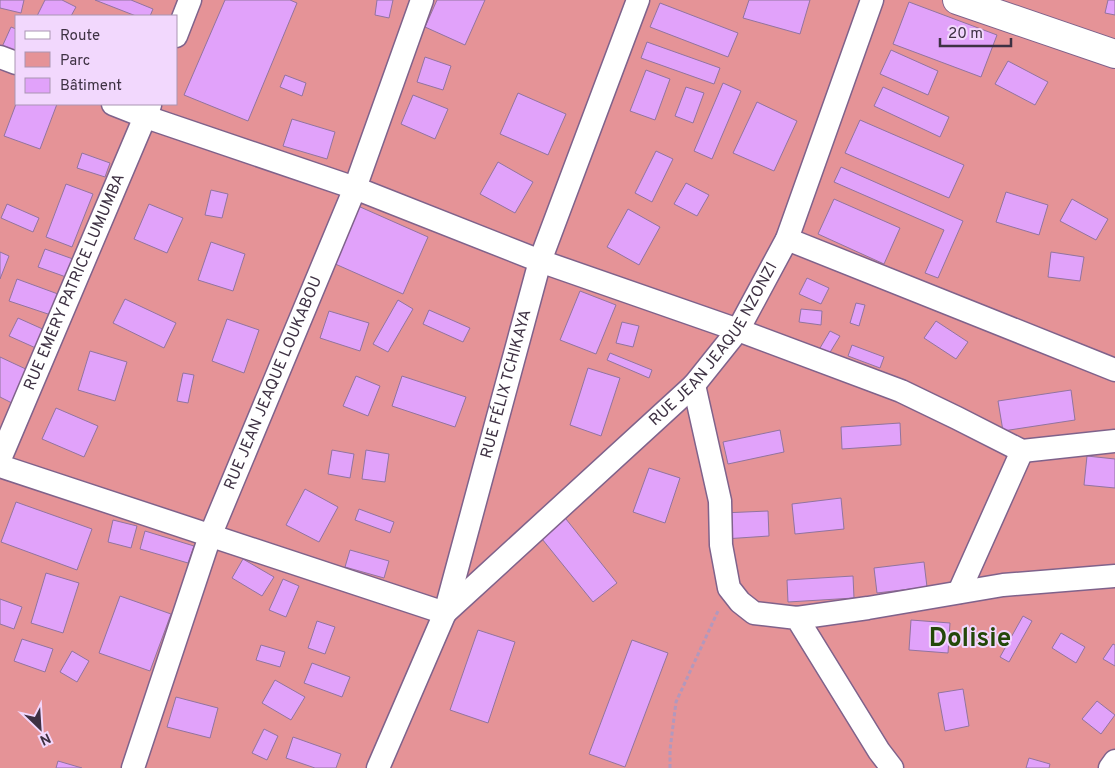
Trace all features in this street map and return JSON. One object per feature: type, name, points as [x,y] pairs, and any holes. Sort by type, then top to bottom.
[{"type":"main road","points":[[957,0],[1115,54]]},
{"type":"street","points":[[178,31],[190,0]]},
{"type":"street","name":"RUE JEAN JEAQUE LOUKABOU","points":[[133,768],[210,536],[355,188],[422,0]]},
{"type":"street","name":"RUE FÉLIX TCHIKAYA","points":[[378,768],[445,613],[540,261],[638,0]]},
{"type":"street","name":"RUE JEAN JEAQUE NZONZI","points":[[445,613],[694,385],[738,330],[787,239],[872,0]]},
{"type":"street","points":[[0,57],[15,64]]},
{"type":"street","points":[[118,105],[148,111],[355,188],[540,261],[738,330],[901,391],[1022,451],[1115,441]]},
{"type":"street","name":"RUE EMERY PATRICE LUMUMBA","points":[[0,459],[148,111]]},
{"type":"street","points":[[787,239],[1115,370]]},
{"type":"street","points":[[694,385],[720,501],[720,544],[729,588],[740,602],[754,612],[797,618],[1003,585],[1115,576]]},
{"type":"street","points":[[959,592],[1022,451]]},
{"type":"street","points":[[0,466],[445,613]]},
{"type":"street","points":[[797,618],[880,752],[892,768]]},
{"type":"street","points":[[1110,768],[1115,760]]},
{"type":"path","points":[[670,768],[670,750],[676,702],[729,588]]},
{"type":"green space","points":[[0,0],[1115,0],[1115,768],[0,768]]},
{"type":"building","points":[[0,0],[24,0],[21,13],[0,8]]},
{"type":"building","points":[[45,0],[62,0],[76,7],[72,15],[38,15]]},
{"type":"building","points":[[95,0],[131,0],[153,9],[150,15],[133,15]]},
{"type":"building","points":[[225,0],[290,0],[297,3],[248,121],[184,95]]},
{"type":"building","points":[[377,0],[393,0],[389,18],[375,15]]},
{"type":"building","points":[[437,0],[485,0],[465,45],[425,27]]},
{"type":"building","points":[[749,0],[810,0],[800,34],[743,18]]},
{"type":"building","points":[[1108,0],[1115,0],[1115,15],[1105,13]]},
{"type":"building","points":[[909,2],[997,35],[981,77],[893,44]]},
{"type":"building","points":[[660,3],[738,33],[728,57],[650,27]]},
{"type":"building","points":[[11,27],[15,29],[15,53],[2,47]]},
{"type":"building","points":[[647,42],[720,68],[714,84],[641,58]]},
{"type":"building","points":[[891,50],[938,71],[928,95],[880,74]]},
{"type":"building","points":[[425,57],[451,66],[443,90],[417,82]]},
{"type":"building","points":[[1008,61],[1048,82],[1035,105],[995,84]]},
{"type":"building","points":[[646,70],[670,79],[655,120],[630,111]]},
{"type":"building","points":[[285,75],[306,83],[302,96],[280,87]]},
{"type":"building","points":[[723,83],[741,91],[712,159],[694,151]]},
{"type":"building","points":[[686,87],[704,93],[693,123],[675,116]]},
{"type":"building","points":[[883,87],[949,117],[940,137],[874,106]]},
{"type":"building","points":[[518,93],[566,114],[548,155],[500,134]]},
{"type":"building","points":[[413,95],[448,109],[435,139],[401,124]]},
{"type":"building","points":[[757,102],[797,121],[774,171],[733,153]]},
{"type":"building","points":[[16,105],[57,105],[40,149],[4,136]]},
{"type":"building","points":[[292,119],[335,132],[327,159],[283,146]]},
{"type":"building","points":[[860,120],[964,165],[949,198],[845,153]]},
{"type":"building","points":[[656,151],[673,159],[652,202],[635,193]]},
{"type":"building","points":[[82,153],[110,163],[105,177],[77,168]]},
{"type":"building","points":[[498,162],[533,182],[515,213],[480,194]]},
{"type":"building","points":[[841,167],[963,221],[938,278],[925,273],[944,230],[834,182]]},
{"type":"building","points":[[686,183],[709,195],[697,216],[674,204]]},
{"type":"building","points":[[66,184],[93,194],[72,247],[46,237]]},
{"type":"building","points":[[211,190],[228,194],[222,218],[205,215]]},
{"type":"building","points":[[1006,192],[1048,205],[1039,235],[996,222]]},
{"type":"building","points":[[834,199],[900,228],[884,264],[818,234]]},
{"type":"building","points":[[1072,199],[1108,219],[1096,240],[1060,221]]},
{"type":"building","points":[[7,204],[39,218],[33,232],[1,218]]},
{"type":"building","points":[[149,204],[183,218],[167,253],[134,239]]},
{"type":"building","points":[[358,206],[428,237],[403,294],[333,263]]},
{"type":"building","points":[[628,209],[660,227],[639,265],[607,247]]},
{"type":"building","points":[[211,242],[245,254],[233,291],[198,280]]},
{"type":"building","points":[[45,249],[73,259],[66,277],[38,267]]},
{"type":"building","points":[[0,252],[9,256],[0,279]]},
{"type":"building","points":[[1051,252],[1084,257],[1080,281],[1048,277]]},
{"type":"building","points":[[807,278],[829,288],[821,304],[799,294]]},
{"type":"building","points":[[17,279],[58,294],[51,315],[9,301]]},
{"type":"building","points":[[580,291],[616,305],[596,354],[560,340]]},
{"type":"building","points":[[125,299],[176,323],[164,348],[113,323]]},
{"type":"building","points":[[398,300],[413,309],[388,352],[373,344]]},
{"type":"building","points":[[856,303],[865,305],[859,326],[850,323]]},
{"type":"building","points":[[801,309],[822,311],[821,325],[799,322]]},
{"type":"building","points":[[429,310],[470,328],[463,342],[423,324]]},
{"type":"building","points":[[329,311],[369,323],[360,351],[320,338]]},
{"type":"building","points":[[18,318],[47,331],[38,349],[9,336]]},
{"type":"building","points":[[227,319],[259,330],[244,373],[212,361]]},
{"type":"building","points":[[936,321],[968,342],[956,359],[924,338]]},
{"type":"building","points":[[622,322],[639,326],[633,347],[616,343]]},
{"type":"building","points":[[830,331],[840,336],[829,354],[820,348]]},
{"type":"building","points":[[852,345],[884,357],[880,368],[848,356]]},
{"type":"building","points":[[90,351],[127,362],[115,401],[78,390]]},
{"type":"building","points":[[610,353],[652,370],[649,378],[607,360]]},
{"type":"building","points":[[0,357],[30,371],[14,404],[0,397]]},
{"type":"building","points":[[588,368],[620,378],[601,436],[570,425]]},
{"type":"building","points":[[183,373],[194,375],[188,403],[177,401]]},
{"type":"building","points":[[356,376],[380,386],[368,416],[343,406]]},
{"type":"building","points":[[402,376],[466,397],[455,427],[392,406]]},
{"type":"building","points":[[1071,390],[1075,420],[1003,431],[998,401]]},
{"type":"building","points":[[56,408],[98,426],[84,457],[42,439]]},
{"type":"building","points":[[900,423],[901,445],[842,449],[841,427]]},
{"type":"building","points":[[780,430],[784,452],[728,464],[723,442]]},
{"type":"building","points":[[332,450],[354,454],[350,478],[328,474]]},
{"type":"building","points":[[366,450],[389,454],[385,482],[362,479]]},
{"type":"building","points":[[1087,456],[1115,459],[1115,488],[1084,485]]},
{"type":"building","points":[[649,468],[680,478],[665,523],[633,512]]},
{"type":"building","points":[[305,489],[338,507],[319,542],[286,525]]},
{"type":"building","points":[[841,498],[844,529],[795,534],[792,504]]},
{"type":"building","points":[[16,502],[92,529],[77,570],[1,542]]},
{"type":"building","points":[[359,509],[394,522],[390,533],[355,520]]},
{"type":"building","points":[[768,511],[769,536],[724,539],[722,513]]},
{"type":"building","points":[[562,514],[617,583],[593,602],[538,534]]},
{"type":"building","points":[[113,520],[137,526],[131,548],[108,542]]},
{"type":"building","points":[[145,531],[194,546],[188,563],[140,549]]},
{"type":"building","points":[[350,550],[389,561],[384,578],[345,567]]},
{"type":"building","points":[[243,559],[274,577],[262,596],[232,578]]},
{"type":"building","points":[[924,562],[927,587],[877,593],[874,568]]},
{"type":"building","points":[[46,573],[79,583],[63,633],[31,623]]},
{"type":"building","points":[[853,576],[854,598],[788,602],[787,580]]},
{"type":"building","points":[[283,579],[299,586],[286,617],[269,610]]},
{"type":"building","points":[[120,596],[171,614],[150,671],[99,653]]},
{"type":"building","points":[[0,599],[22,607],[14,629],[0,624]]},
{"type":"building","points":[[1023,616],[1032,621],[1009,662],[1000,657]]},
{"type":"building","points":[[911,620],[950,623],[948,653],[909,650]]},
{"type":"building","points":[[317,621],[335,627],[325,654],[308,648]]},
{"type":"building","points":[[478,630],[515,642],[488,723],[450,710]]},
{"type":"building","points":[[1061,633],[1085,647],[1076,663],[1052,648]]},
{"type":"building","points":[[22,639],[53,649],[45,672],[14,661]]},
{"type":"building","points":[[632,640],[668,653],[625,767],[589,754]]},
{"type":"building","points":[[1113,644],[1115,645],[1115,666],[1103,659]]},
{"type":"building","points":[[261,645],[285,652],[280,667],[256,660]]},
{"type":"building","points":[[72,651],[89,661],[77,682],[60,672]]},
{"type":"building","points":[[312,663],[350,677],[342,697],[304,683]]},
{"type":"building","points":[[275,680],[305,697],[291,720],[262,703]]},
{"type":"building","points":[[963,689],[969,726],[945,731],[938,693]]},
{"type":"building","points":[[176,697],[218,708],[210,738],[167,727]]},
{"type":"building","points":[[1097,701],[1115,715],[1101,734],[1082,719]]},
{"type":"building","points":[[264,729],[278,736],[267,760],[252,753]]},
{"type":"building","points":[[293,737],[341,754],[336,768],[315,768],[286,758]]},
{"type":"building","points":[[1029,758],[1050,764],[1049,768],[1026,768]]},
{"type":"building","points":[[58,761],[82,768],[56,768]]},
{"type":"district","name":"Dolisie","points":[[970,639]]}]
